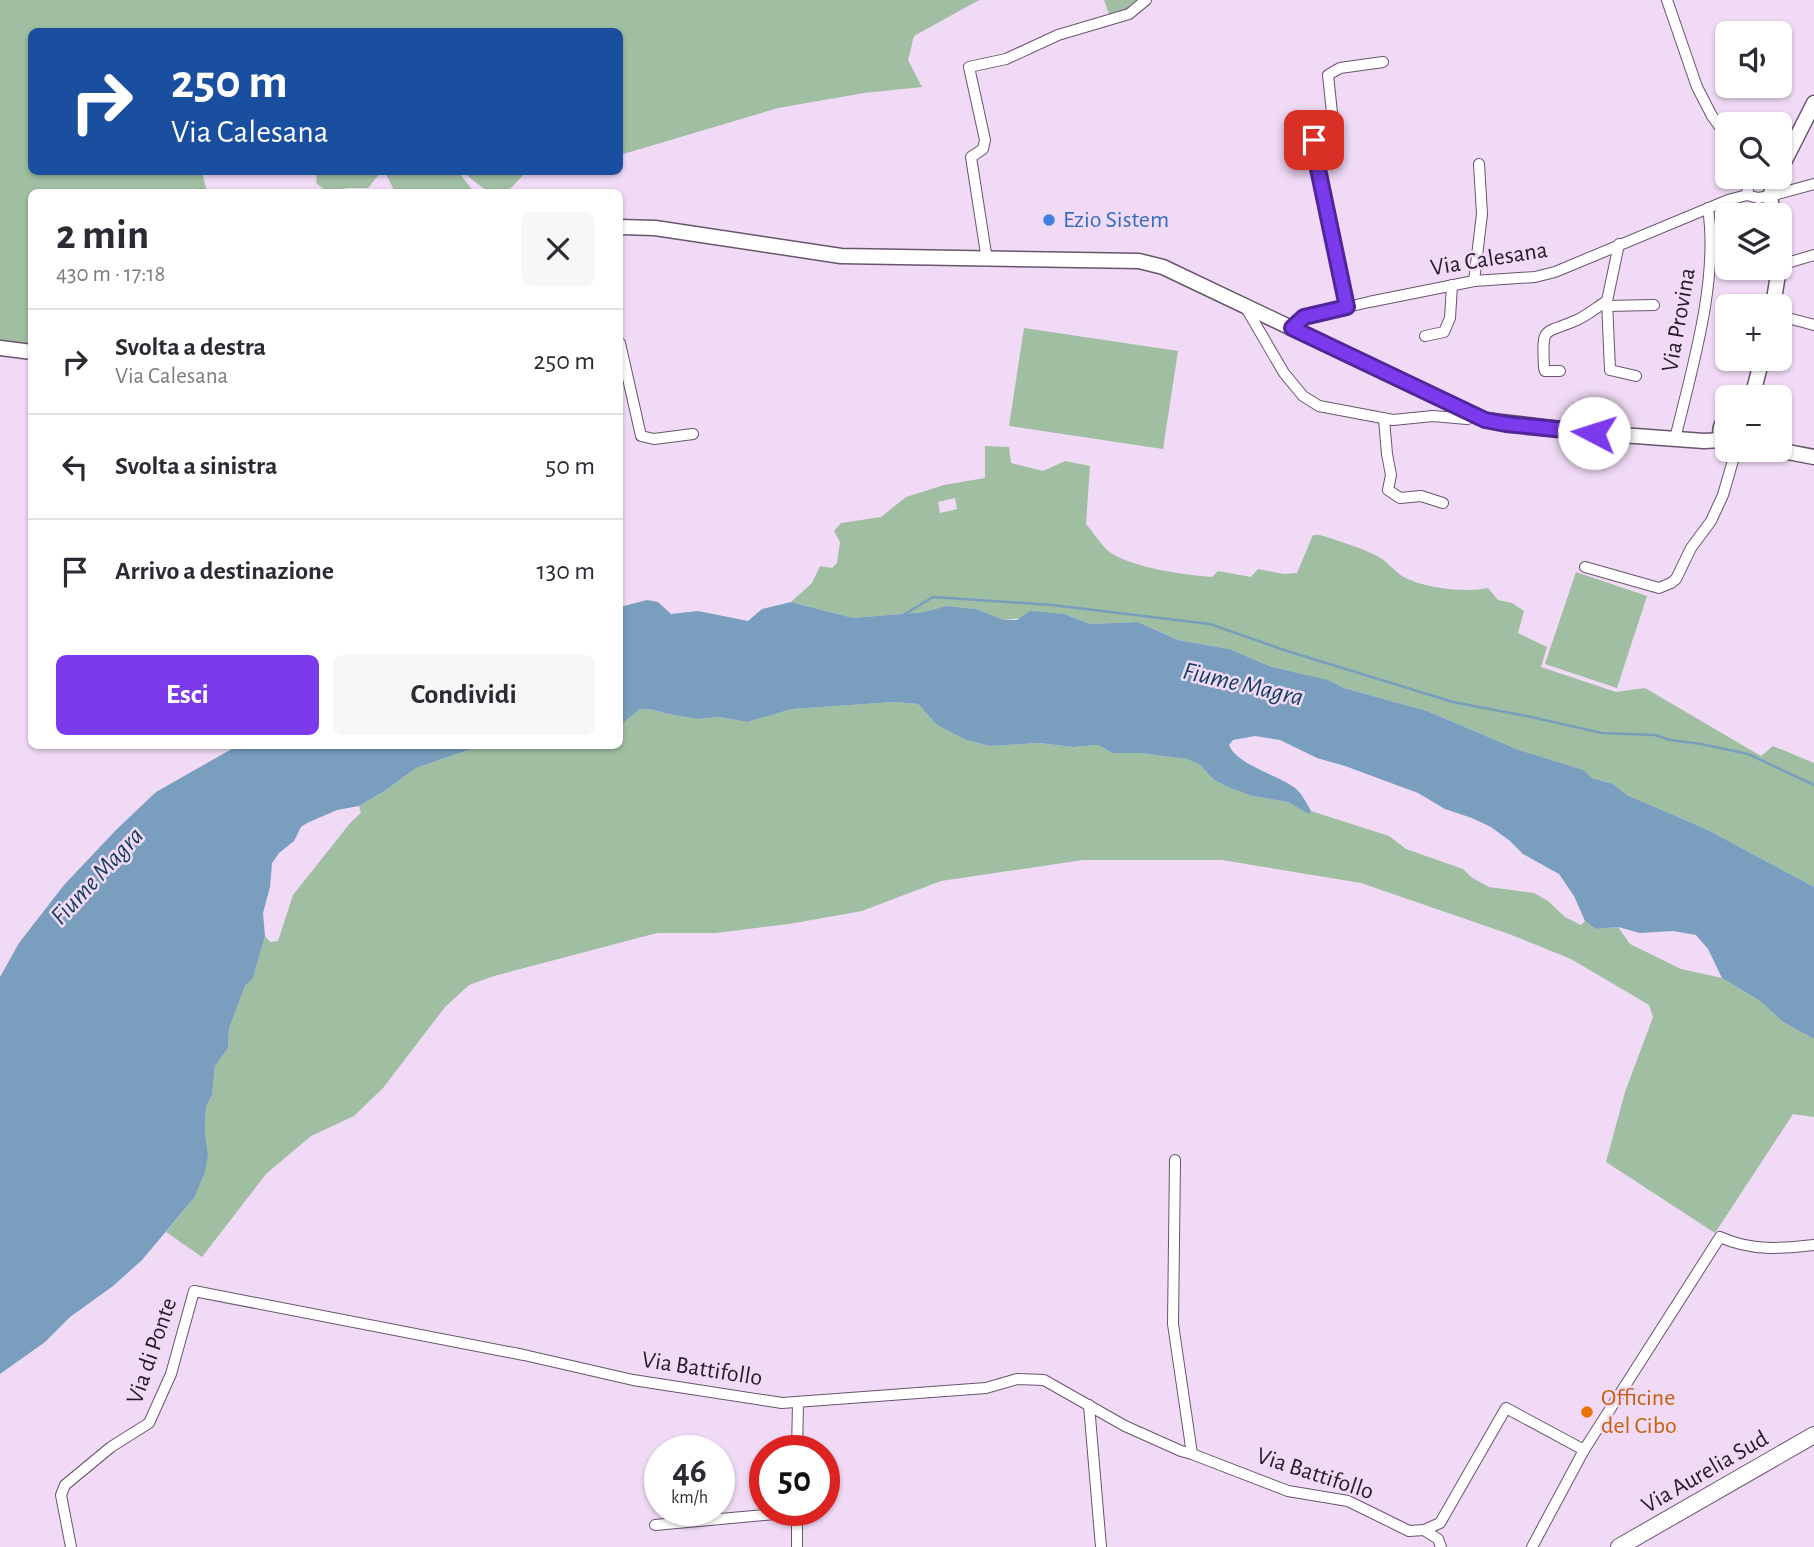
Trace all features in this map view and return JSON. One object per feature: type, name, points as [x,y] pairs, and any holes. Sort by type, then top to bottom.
[{"type":"main road","points":[[1792,146],[1814,103]]},
{"type":"main road","points":[[1771,203],[1773,189]]},
{"type":"main road","points":[[623,227],[655,228],[841,256],[1139,261],[1163,267],[1476,417],[1506,424],[1675,439],[1715,435]]},
{"type":"main road","points":[[0,348],[28,352]]},
{"type":"main road","points":[[1792,453],[1814,457]]},
{"type":"main road","name":"Via Aurelia Sud","points":[[1619,1547],[1814,1435]]},
{"type":"street","points":[[987,260],[971,157],[983,149],[985,140],[969,67],[1006,59],[1058,34],[1129,14],[1146,0]]},
{"type":"street","points":[[1667,0],[1697,87],[1715,120]]},
{"type":"street","points":[[1347,307],[1313,145],[1318,137],[1334,132],[1328,75],[1340,68],[1383,62]]},
{"type":"street","points":[[1474,281],[1482,214],[1479,164]]},
{"type":"street","name":"Via Calesana","points":[[1292,328],[1304,317],[1452,285],[1545,275],[1747,195],[1758,198],[1814,184]]},
{"type":"street","points":[[1747,195],[1748,189]]},
{"type":"street","name":"Via Provina","points":[[1675,439],[1710,273],[1713,235],[1709,208]]},
{"type":"street","points":[[1619,244],[1607,304],[1610,370],[1636,376]]},
{"type":"street","points":[[1792,262],[1814,255]]},
{"type":"street","points":[[1425,336],[1444,332],[1450,318],[1452,285]]},
{"type":"street","points":[[1560,372],[1545,371],[1544,368],[1543,344],[1546,333],[1553,327],[1578,319],[1607,304],[1654,305]]},
{"type":"street","points":[[1246,307],[1284,373],[1303,396],[1319,406],[1384,419],[1476,417]]},
{"type":"street","points":[[1792,319],[1814,325]]},
{"type":"street","points":[[623,356],[641,436],[654,439],[693,434]]},
{"type":"street","points":[[1384,419],[1391,475],[1388,490],[1400,499],[1421,496],[1443,503]]},
{"type":"street","points":[[1585,566],[1659,588],[1671,583],[1676,579],[1691,548],[1711,521],[1723,495],[1733,462]]},
{"type":"street","points":[[1175,1160],[1173,1324],[1192,1454]]},
{"type":"street","points":[[1532,1547],[1584,1450],[1720,1237],[1739,1245],[1770,1249],[1814,1245]]},
{"type":"street","name":"Via Battifollo","points":[[194,1291],[524,1355],[633,1380],[782,1403],[986,1388],[1017,1379],[1044,1380],[1125,1426],[1181,1451],[1288,1491],[1348,1501],[1409,1531],[1424,1530]]},
{"type":"street","name":"Via di Ponte","points":[[71,1547],[61,1495],[65,1485],[111,1447],[149,1423],[171,1374],[194,1291]]},
{"type":"street","points":[[797,1435],[798,1403]]},
{"type":"street","points":[[1089,1405],[1101,1547]]},
{"type":"street","points":[[1424,1530],[1440,1523],[1470,1475],[1506,1408],[1584,1450]]},
{"type":"street","points":[[797,1526],[797,1547]]},
{"type":"street","points":[[1424,1530],[1438,1539],[1441,1547]]},
{"type":"green space","points":[[0,0],[979,0],[914,36],[908,60],[922,87],[864,93],[778,108],[623,154],[623,28],[28,28],[28,175],[203,175],[206,189],[28,189],[28,346],[0,343]]},
{"type":"green space","points":[[1104,0],[1143,0],[1135,10],[1110,17]]},
{"type":"green space","points":[[317,175],[379,175],[368,188],[324,189],[316,183]]},
{"type":"green space","points":[[386,175],[461,175],[472,189],[394,189]]},
{"type":"green space","points":[[467,175],[523,175],[509,189],[484,188]]},
{"type":"green space","points":[[1024,328],[1178,351],[1163,449],[1009,426]]},
{"type":"green space","points":[[985,446],[1009,447],[1011,463],[1043,471],[1065,461],[1090,466],[1086,524],[1111,553],[1133,563],[1160,570],[1212,577],[1218,571],[1251,577],[1258,569],[1284,574],[1297,573],[1313,535],[1320,535],[1377,556],[1402,576],[1421,584],[1456,590],[1488,588],[1498,600],[1512,603],[1524,611],[1518,633],[1547,647],[1541,667],[1616,692],[1645,688],[1761,756],[1773,746],[1814,763],[1814,887],[1706,829],[1627,795],[1613,784],[1592,778],[1584,770],[1519,750],[1427,711],[1344,688],[1327,680],[1272,667],[1229,649],[1178,640],[1138,622],[1090,624],[1064,614],[1004,620],[976,609],[946,606],[924,612],[853,618],[791,602],[812,583],[820,566],[832,568],[837,563],[840,542],[834,531],[841,523],[881,517],[906,497],[944,485],[985,478]],"holes":[[[955,498],[957,509],[940,513],[938,502]]]},
{"type":"green space","points":[[1576,572],[1647,596],[1617,688],[1545,664]]},
{"type":"green space","points":[[894,702],[918,704],[937,725],[966,740],[990,746],[1039,743],[1073,747],[1098,745],[1114,753],[1140,753],[1188,759],[1199,764],[1214,780],[1230,788],[1252,796],[1288,802],[1309,813],[1311,811],[1389,836],[1406,849],[1463,869],[1489,887],[1534,893],[1548,901],[1565,917],[1581,925],[1585,921],[1596,929],[1618,927],[1630,944],[1681,969],[1722,978],[1760,1001],[1783,1022],[1814,1039],[1814,1117],[1793,1114],[1715,1233],[1606,1162],[1625,1092],[1653,1017],[1649,1005],[1571,959],[1509,934],[1361,883],[1222,860],[1083,860],[941,881],[862,911],[789,924],[716,933],[657,933],[469,985],[445,1007],[383,1088],[354,1116],[311,1136],[266,1174],[202,1257],[166,1232],[194,1198],[208,1154],[205,1133],[206,1107],[212,1095],[215,1066],[228,1048],[229,1029],[245,986],[253,978],[265,936],[270,942],[278,941],[293,895],[361,813],[359,806],[416,768],[471,749],[623,749],[623,723],[640,709],[698,719],[719,717],[747,722],[792,709]]},
{"type":"water","name":"Fiume Magra","points":[[647,600],[658,602],[671,614],[698,611],[748,621],[762,609],[791,602],[853,618],[924,612],[946,606],[976,609],[1004,620],[1017,620],[1030,611],[1064,614],[1090,624],[1138,622],[1178,640],[1229,649],[1272,667],[1328,680],[1344,688],[1427,711],[1519,750],[1584,770],[1592,778],[1613,784],[1627,795],[1706,829],[1814,887],[1814,1039],[1783,1022],[1760,1001],[1722,978],[1708,949],[1696,935],[1673,931],[1640,933],[1618,927],[1596,929],[1585,921],[1574,896],[1559,874],[1523,854],[1491,827],[1445,809],[1418,793],[1317,758],[1280,740],[1255,736],[1233,740],[1229,745],[1233,752],[1249,764],[1295,788],[1311,811],[1309,814],[1288,802],[1252,796],[1230,788],[1214,780],[1199,764],[1187,759],[1140,753],[1113,753],[1098,745],[1073,747],[1039,743],[990,746],[966,740],[937,725],[918,704],[894,702],[792,709],[747,722],[719,717],[698,719],[640,709],[623,723],[623,606]]},
{"type":"water","name":"Fiume Magra","points":[[232,749],[471,749],[416,768],[359,806],[337,810],[307,823],[301,827],[294,841],[279,853],[272,863],[270,887],[263,913],[265,936],[253,978],[245,986],[229,1029],[228,1048],[215,1066],[212,1095],[206,1107],[205,1133],[208,1154],[205,1172],[194,1198],[142,1260],[113,1286],[70,1317],[45,1342],[0,1374],[0,977],[19,943],[64,885],[156,792]]},
{"type":"waterway","points":[[905,614],[933,597],[1052,605],[1210,624],[1287,651],[1453,702],[1602,733],[1655,735],[1748,754],[1814,785]]},
{"type":"place","name":"Ezio Sistem","points":[[1049,220]]},
{"type":"place","name":"Officine del Cibo","points":[[1587,1412]]},
{"type":"route","points":[[1314,140],[1347,307],[1304,317],[1292,328],[1476,417],[1506,424],[1594,433]]}]
